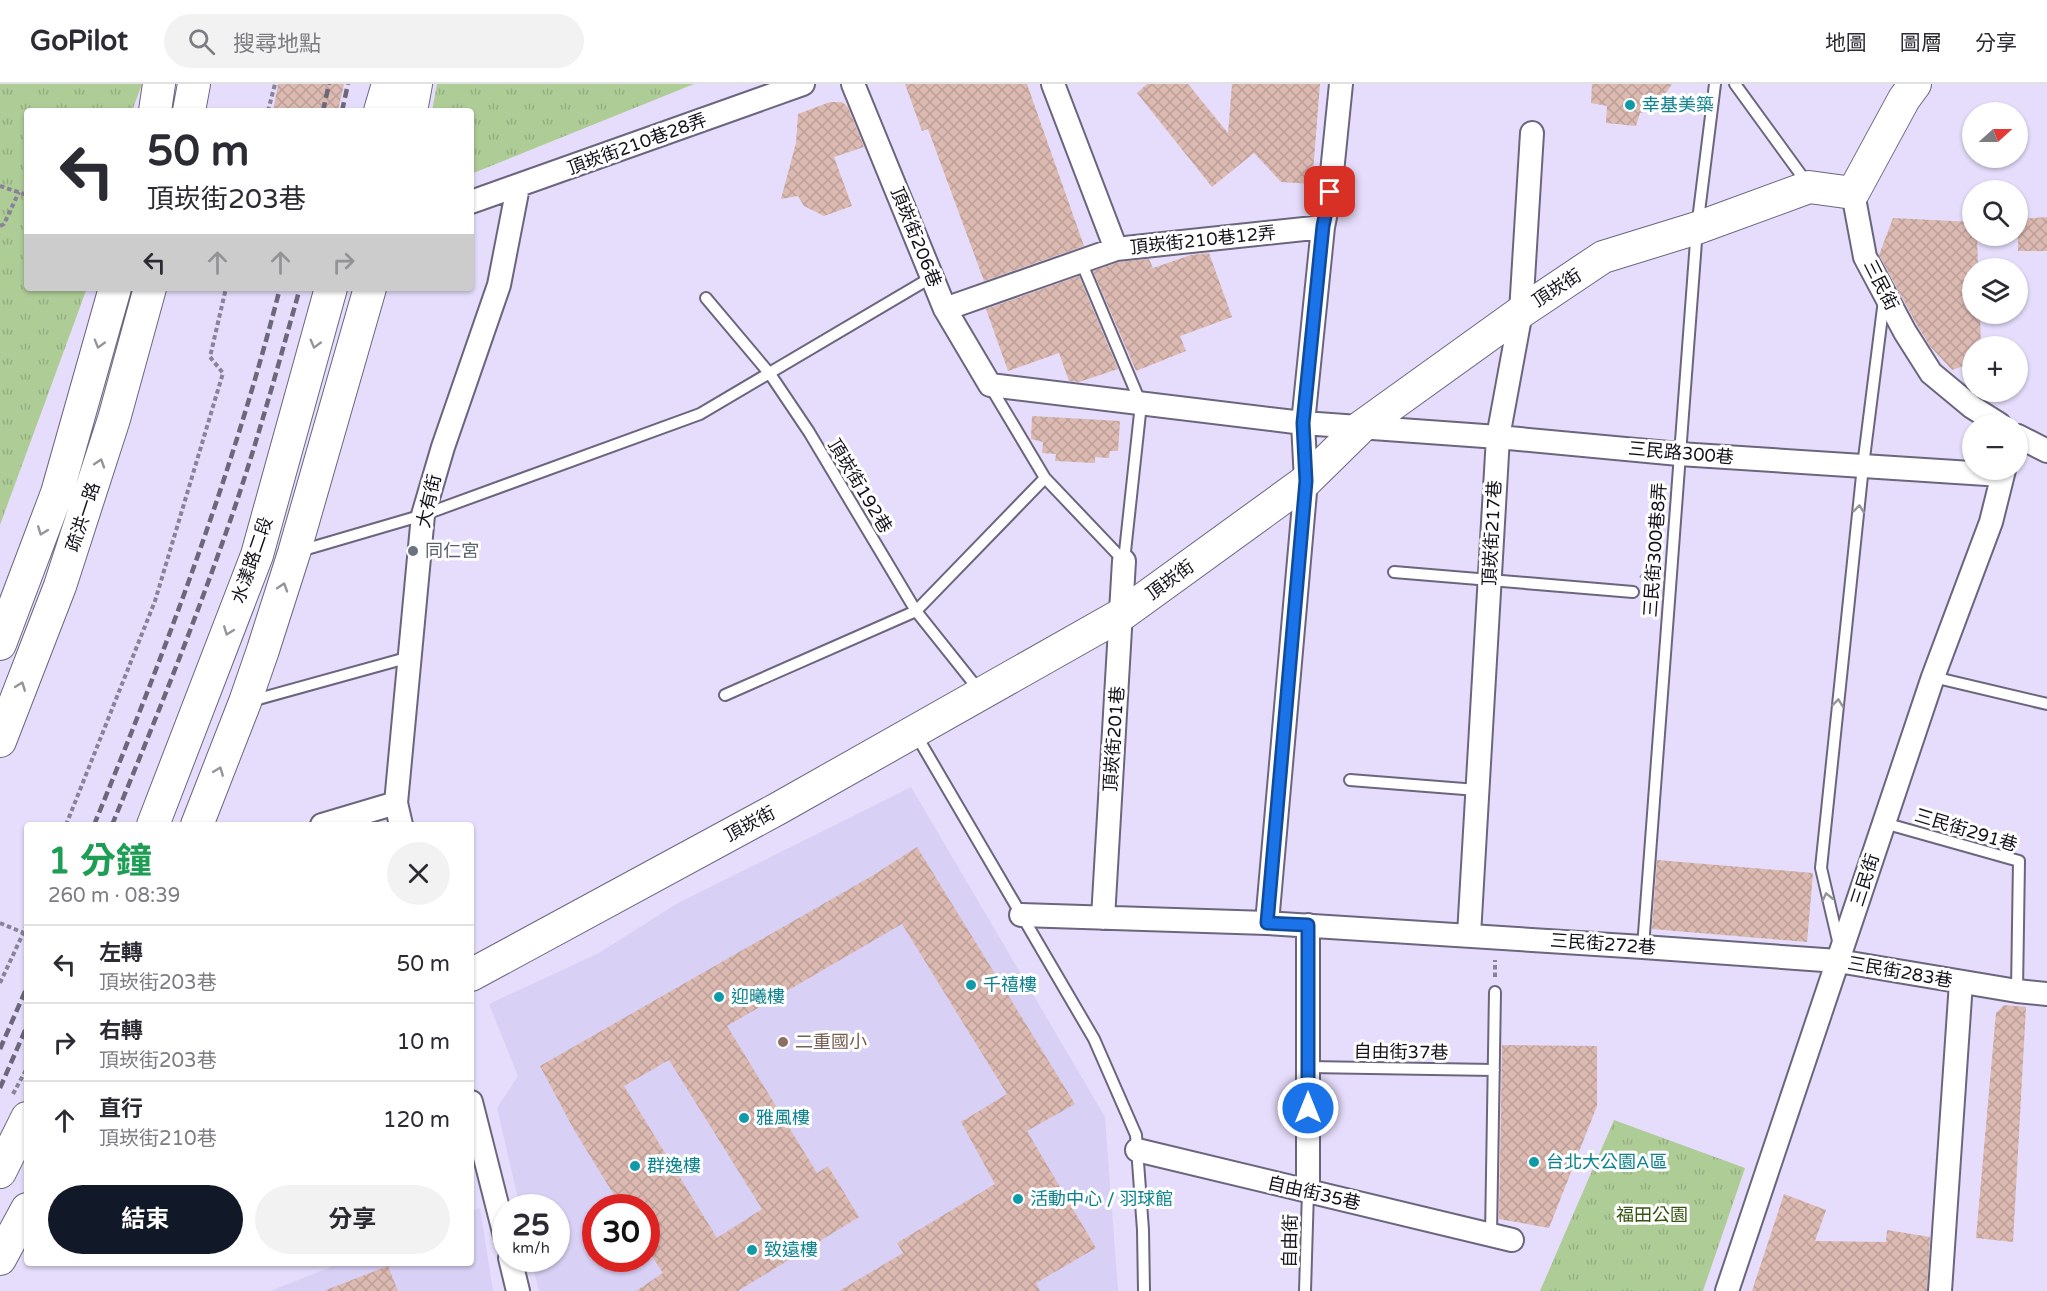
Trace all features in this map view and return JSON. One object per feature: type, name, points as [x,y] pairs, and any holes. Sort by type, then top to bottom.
[{"type":"street","points":[[155,108],[159,84]]},
{"type":"street","points":[[190,108],[194,84]]},
{"type":"street","points":[[381,108],[388,84]]},
{"type":"street","points":[[412,108],[416,84]]},
{"type":"street","name":"頂崁街210巷28弄","points":[[474,201],[803,84]]},
{"type":"street","name":"頂崁街206巷","points":[[853,84],[945,309],[990,386]]},
{"type":"street","name":"頂崁街210巷12弄","points":[[1053,84],[1116,249],[1323,226]]},
{"type":"street","points":[[1267,923],[1306,481],[1303,423],[1323,226],[1330,192],[1341,84]]},
{"type":"street","points":[[1853,193],[1902,98]]},
{"type":"street","name":"頂崁街217巷","points":[[1469,935],[1498,436],[1521,312],[1532,133]]},
{"type":"street","name":"大有街","points":[[401,822],[396,803],[423,515],[443,447],[499,285],[518,187]]},
{"type":"street","name":"頂崁街","points":[[474,973],[915,733],[1122,614],[1306,481],[1361,427],[1521,312],[1603,258],[1697,228],[1809,187],[1853,193]]},
{"type":"street","name":"三民街","points":[[1853,193],[1865,257],[1905,332],[1931,373],[1983,414]]},
{"type":"street","points":[[945,309],[1116,249]]},
{"type":"street","name":"疏洪一路","points":[[0,644],[57,493],[114,291]]},
{"type":"street","name":"疏洪一路","points":[[0,741],[60,586],[114,419],[149,291]]},
{"type":"street","name":"水漾路二段","points":[[154,822],[257,555],[330,291]]},
{"type":"street","name":"水漾路二段","points":[[199,822],[245,702],[294,553],[369,291]]},
{"type":"street","name":"三民路300巷","points":[[990,386],[1303,423],[1498,436],[1678,454],[1962,470]]},
{"type":"street","points":[[2028,441],[2047,451]]},
{"type":"street","name":"三民街","points":[[1727,1291],[1933,677],[1991,522],[2001,480]]},
{"type":"street","name":"頂崁街201巷","points":[[1102,918],[1124,561]]},
{"type":"street","points":[[332,822],[396,803]]},
{"type":"street","name":"三民街272巷","points":[[1021,915],[1368,928],[1643,947],[1839,957]]},
{"type":"street","points":[[1308,925],[1308,1191]]},
{"type":"street","name":"三民街283巷","points":[[1839,957],[1961,982],[2047,994]]},
{"type":"street","points":[[1940,1291],[1961,982]]},
{"type":"street","points":[[474,1114],[494,1194]]},
{"type":"street","points":[[0,1172],[24,1124]]},
{"type":"street","name":"自由街35巷","points":[[1137,1150],[1502,1238]]},
{"type":"street","points":[[0,1259],[18,1224]]},
{"type":"street","points":[[513,1272],[518,1291]]},
{"type":"lane","name":"三民街300巷8弄","points":[[1643,947],[1678,454],[1697,228],[1715,84]]},
{"type":"lane","points":[[1735,84],[1809,187]]},
{"type":"lane","points":[[1085,271],[1142,404],[1124,561]]},
{"type":"lane","points":[[294,553],[423,515],[700,414],[932,277]]},
{"type":"lane","points":[[1839,957],[1821,868],[1863,466],[1885,294]]},
{"type":"lane","name":"頂崁街192巷","points":[[706,298],[770,374],[809,432],[916,611],[982,694]]},
{"type":"lane","points":[[990,386],[1045,478],[1124,561]]},
{"type":"lane","points":[[725,695],[916,611],[1045,478]]},
{"type":"lane","points":[[1394,572],[1633,592]]},
{"type":"lane","points":[[245,702],[410,657]]},
{"type":"lane","points":[[1933,677],[2047,704]]},
{"type":"lane","points":[[915,733],[1094,1039],[1136,1135],[1144,1291]]},
{"type":"lane","points":[[1350,780],[1478,790]]},
{"type":"lane","name":"三民街291巷","points":[[1884,823],[2019,861],[2017,991]]},
{"type":"lane","name":"自由街35巷","points":[[1495,992],[1494,1070],[1502,1238]]},
{"type":"lane","name":"自由街37巷","points":[[1308,1067],[1494,1070]]},
{"type":"lane","name":"自由街","points":[[1305,1291],[1308,1191]]},
{"type":"path","points":[[269,108],[275,84]]},
{"type":"path","points":[[0,186],[24,194]]},
{"type":"path","points":[[0,226],[4,224],[19,192]]},
{"type":"path","points":[[67,822],[159,589],[223,373],[210,357],[225,291]]},
{"type":"path","points":[[1633,592],[1665,539],[1673,538]]},
{"type":"path","points":[[0,923],[24,933],[0,982]]},
{"type":"path","points":[[1495,992],[1496,937]]},
{"type":"shaded area","name":"二重國小","points":[[911,787],[1105,1117],[1118,1291],[539,1291],[534,1272],[570,1272],[570,1194],[517,1194],[497,1108],[518,1076],[489,1004],[599,953],[678,903]]},
{"type":"shaded area","points":[[480,1208],[493,1291],[270,1291],[333,1266],[474,1266],[474,1211]]},
{"type":"green space","points":[[0,84],[142,84],[133,108],[24,108],[24,291],[86,291],[0,525]]},
{"type":"green space","points":[[437,84],[694,84],[474,173],[474,108],[433,108]]},
{"type":"green space","name":"福田公園","points":[[1614,1120],[1745,1168],[1703,1291],[1540,1291]]},
{"type":"building","points":[[278,84],[344,84],[339,108],[274,108]]},
{"type":"building","points":[[905,84],[1027,84],[1084,246],[984,281],[928,129],[922,131]]},
{"type":"building","points":[[1147,84],[1188,84],[1228,133],[1232,84],[1320,84],[1312,184],[1281,182],[1254,153],[1212,187],[1137,93]]},
{"type":"building","name":"幸基美築","points":[[1592,84],[1672,84],[1654,111],[1640,113],[1636,126],[1606,123],[1607,106],[1591,103]]},
{"type":"building","points":[[830,102],[842,102],[848,107],[864,147],[834,157],[852,206],[824,216],[804,206],[798,196],[781,199],[796,143],[798,114]]},
{"type":"building","points":[[2047,217],[2047,251],[2018,251],[2018,246],[2028,246],[2028,218]]},
{"type":"building","points":[[1893,218],[1962,221],[1962,246],[1977,246],[1978,258],[1962,258],[1962,324],[1980,324],[1981,336],[1962,336],[1962,366],[1952,370],[1930,346],[1879,255]]},
{"type":"building","points":[[1209,253],[1232,317],[1180,336],[1186,351],[1136,371],[1093,271],[1119,262],[1149,259],[1153,268],[1191,255]]},
{"type":"building","points":[[1079,276],[1118,369],[1079,382],[1069,381],[1059,353],[1008,371],[986,309]]},
{"type":"building","points":[[1032,416],[1120,421],[1118,451],[1110,451],[1109,458],[1095,457],[1095,463],[1055,461],[1056,454],[1042,453],[1043,442],[1031,439]]},
{"type":"building","points":[[917,847],[1075,1104],[1027,1131],[1096,1248],[1036,1283],[1040,1291],[839,1291],[903,1253],[897,1243],[995,1184],[961,1122],[1007,1094],[902,924],[727,1026],[817,1173],[828,1166],[859,1217],[738,1291],[636,1291],[663,1273],[660,1268],[660,1194],[613,1194],[573,1128],[540,1066],[872,876]],"holes":[[[669,1060],[762,1209],[717,1238],[624,1086]]]},
{"type":"building","points":[[1657,860],[1813,873],[1807,942],[1652,929]]},
{"type":"building","points":[[2004,1005],[2026,1007],[2013,1242],[1976,1238],[1996,1013]]},
{"type":"building","name":"台北大公園A區","points":[[1502,1045],[1597,1046],[1597,1106],[1549,1228],[1499,1219]]},
{"type":"building","points":[[1784,1194],[1826,1210],[1815,1241],[1886,1242],[1887,1230],[1930,1237],[1927,1291],[1752,1291]]},
{"type":"building","points":[[388,1266],[398,1291],[326,1291],[326,1290]]},
{"type":"railway","points":[[324,108],[329,84]]},
{"type":"railway","points":[[343,108],[348,84]]},
{"type":"railway","points":[[95,822],[147,693],[196,560],[241,425],[279,291]]},
{"type":"railway","points":[[113,822],[183,648],[234,510],[299,291]]},
{"type":"railway","points":[[0,1049],[24,994]]},
{"type":"railway","points":[[0,1088],[24,1033]]},
{"type":"place","name":"幸基美築","points":[[1630,105]]},
{"type":"place","name":"同仁宮","points":[[413,551]]},
{"type":"place","name":"千禧樓","points":[[971,985]]},
{"type":"place","name":"迎曦樓","points":[[719,997]]},
{"type":"place","name":"二重國小","points":[[783,1042]]},
{"type":"place","name":"雅風樓","points":[[744,1118]]},
{"type":"place","name":"台北大公園A區","points":[[1534,1162]]},
{"type":"place","name":"群逸樓","points":[[635,1166]]},
{"type":"place","name":"活動中心 / 羽球館","points":[[1018,1199]]},
{"type":"place","name":"致遠樓","points":[[752,1250]]},
{"type":"route","points":[[1308,1108],[1308,925],[1267,923],[1306,481],[1303,423],[1323,226],[1330,192]]}]
